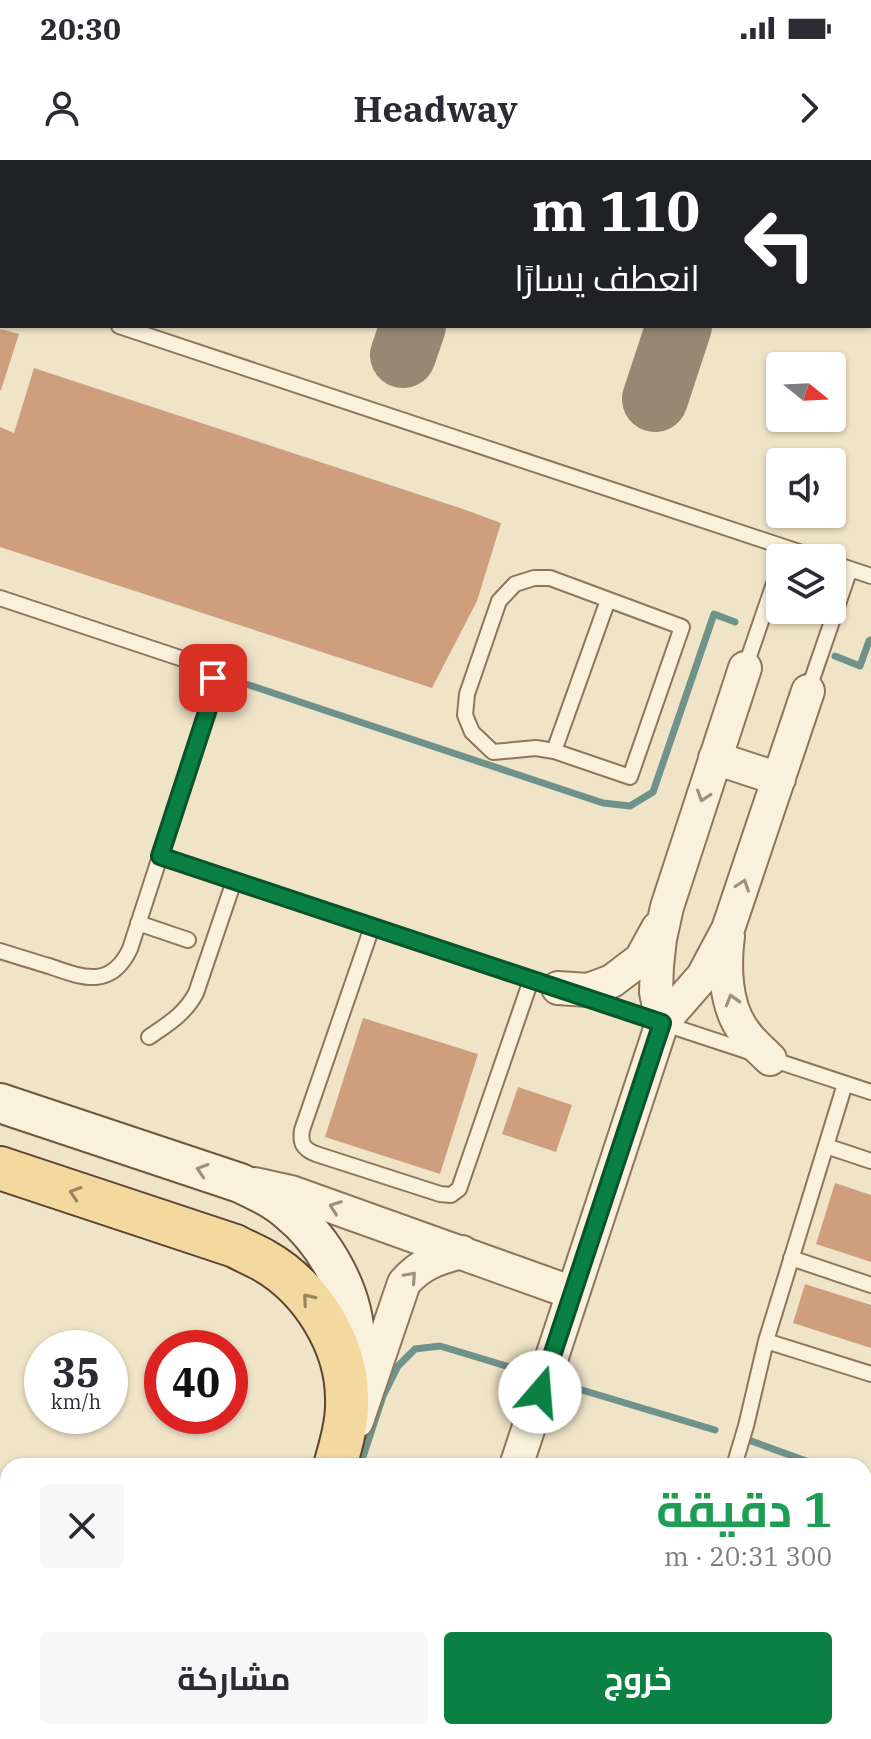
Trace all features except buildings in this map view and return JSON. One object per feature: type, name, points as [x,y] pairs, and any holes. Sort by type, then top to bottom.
[{"type":"main road","points":[[0,1103],[240,1183],[266,1195],[290,1212],[310,1233],[342,1283],[355,1339],[346,1419],[337,1458]]},
{"type":"main road","points":[[0,1168],[235,1246],[265,1260],[291,1280],[313,1304],[330,1333],[342,1364],[348,1396]]},
{"type":"street","points":[[544,984],[588,990],[612,981],[641,959],[667,907],[745,668]]},
{"type":"street","points":[[519,1458],[662,1023],[703,976],[728,929],[808,691]]},
{"type":"street","points":[[715,758],[779,779]]},
{"type":"street","points":[[662,1023],[656,992],[657,966],[667,907]]},
{"type":"street","points":[[728,929],[725,964],[730,998],[742,1030],[770,1059]]},
{"type":"street","points":[[240,1183],[260,1184],[291,1192],[573,1293]]},
{"type":"street","points":[[337,1458],[355,1427],[404,1283],[415,1270],[429,1262],[462,1252]]},
{"type":"lane","points":[[125,328],[766,547]]},
{"type":"lane","points":[[846,568],[871,576]]},
{"type":"lane","points":[[808,691],[850,569]]},
{"type":"lane","points":[[534,578],[550,578],[682,627],[630,777],[554,751],[536,748],[493,752],[472,732],[465,715],[467,694],[499,601],[515,584],[534,578]]},
{"type":"lane","points":[[0,598],[195,663],[206,668],[213,678],[214,690],[124,962],[113,972],[99,977],[84,977],[0,951]]},
{"type":"lane","points":[[554,751],[608,600]]},
{"type":"lane","points":[[745,668],[766,607]]},
{"type":"lane","points":[[160,856],[871,1092]]},
{"type":"lane","points":[[149,1037],[190,1005],[234,881]]},
{"type":"lane","points":[[138,923],[188,940]]},
{"type":"lane","points":[[372,927],[302,1130],[301,1141],[306,1150],[316,1154],[451,1195],[459,1189],[544,984]]},
{"type":"lane","points":[[736,1458],[766,1341],[845,1084]]},
{"type":"lane","points":[[826,1146],[871,1161]]},
{"type":"lane","points":[[791,1258],[871,1285]]},
{"type":"lane","points":[[766,1341],[871,1374]]},
{"type":"waterway","points":[[234,680],[603,803],[630,806],[653,792],[714,614],[735,622]]},
{"type":"waterway","points":[[835,656],[860,666],[871,640]]},
{"type":"waterway","points":[[363,1458],[383,1396],[398,1366],[415,1349],[440,1346],[513,1368]]},
{"type":"waterway","points":[[552,1381],[715,1430]]},
{"type":"waterway","points":[[743,1438],[798,1458]]},
{"type":"taxiway","points":[[403,355],[412,328]]},
{"type":"taxiway","points":[[655,399],[678,328]]},
{"type":"route","points":[[213,678],[214,690],[160,856],[662,1023],[540,1392]]}]
